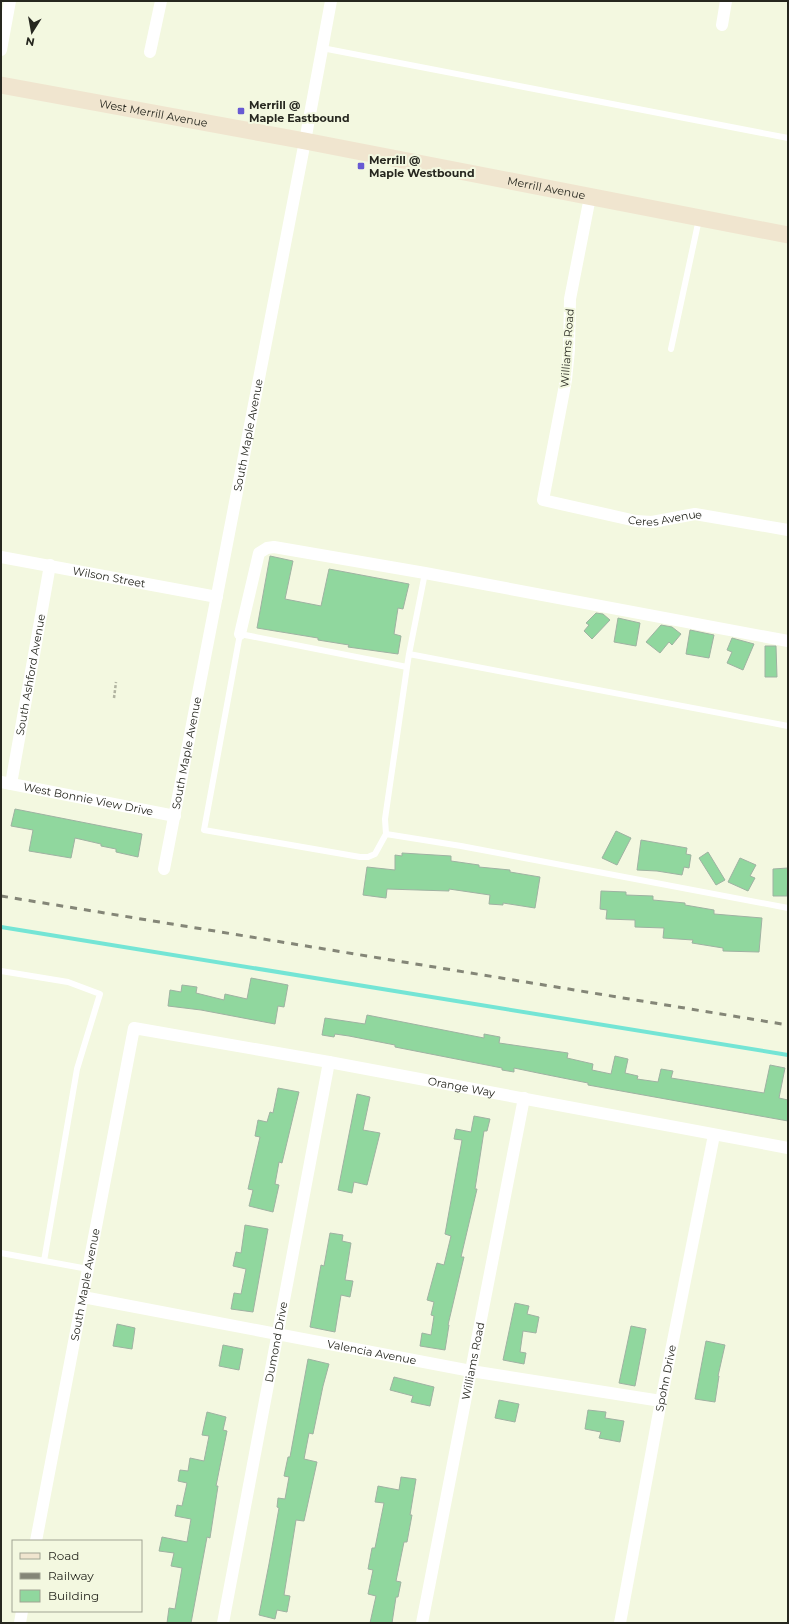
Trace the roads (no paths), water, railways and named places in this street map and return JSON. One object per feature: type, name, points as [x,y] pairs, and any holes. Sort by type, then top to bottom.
[{"type":"main road","name":"West Merrill Avenue","points":[[1,85],[305,141]]},
{"type":"main road","name":"Merrill Avenue","points":[[305,141],[788,235]]},
{"type":"street","points":[[1,50],[10,1]]},
{"type":"street","points":[[150,52],[161,1]]},
{"type":"street","name":"South Maple Avenue","points":[[164,869],[331,1]]},
{"type":"street","points":[[722,25],[726,1]]},
{"type":"street","name":"Williams Road","points":[[543,500],[566,380],[569,350],[570,299],[590,197]]},
{"type":"street","name":"Ceres Avenue","points":[[543,500],[636,521],[652,522],[696,514],[788,530]]},
{"type":"street","points":[[240,634],[257,557],[259,553],[267,548],[425,573],[788,641]]},
{"type":"street","name":"Wilson Street","points":[[1,557],[217,597]]},
{"type":"street","name":"South Ashford Avenue","points":[[6,783],[50,565]]},
{"type":"street","name":"West Bonnie View Drive","points":[[6,783],[175,816]]},
{"type":"street","name":"South Maple Avenue","points":[[36,1540],[134,1028]]},
{"type":"street","name":"Orange Way","points":[[134,1028],[329,1062],[788,1148]]},
{"type":"street","name":"Dumond Drive","points":[[223,1623],[329,1062]]},
{"type":"street","name":"Williams Road","points":[[422,1623],[524,1098]]},
{"type":"street","name":"Spohn Drive","points":[[620,1623],[661,1401],[714,1135]]},
{"type":"street","name":"Valencia Avenue","points":[[83,1297],[471,1371],[661,1401]]},
{"type":"street","points":[[20,1623],[22,1612]]},
{"type":"lane","points":[[322,48],[788,138]]},
{"type":"lane","points":[[672,349],[699,218]]},
{"type":"lane","points":[[407,667],[240,634],[204,830],[360,857],[368,857],[375,854],[386,834],[385,818],[407,667],[425,573]]},
{"type":"lane","points":[[409,654],[788,726]]},
{"type":"lane","points":[[386,834],[461,846],[788,908]]},
{"type":"lane","points":[[1,971],[68,982],[100,994],[77,1069],[54,1211],[44,1261]]},
{"type":"lane","points":[[1,1253],[88,1269]]},
{"type":"waterway","points":[[1,927],[788,1055]]},
{"type":"railway","points":[[1,896],[788,1025]]},
{"type":"place","name":"Merrill @ Maple Eastbound","points":[[241,111]]},
{"type":"place","name":"Merrill @ Maple Westbound","points":[[361,166]]}]
